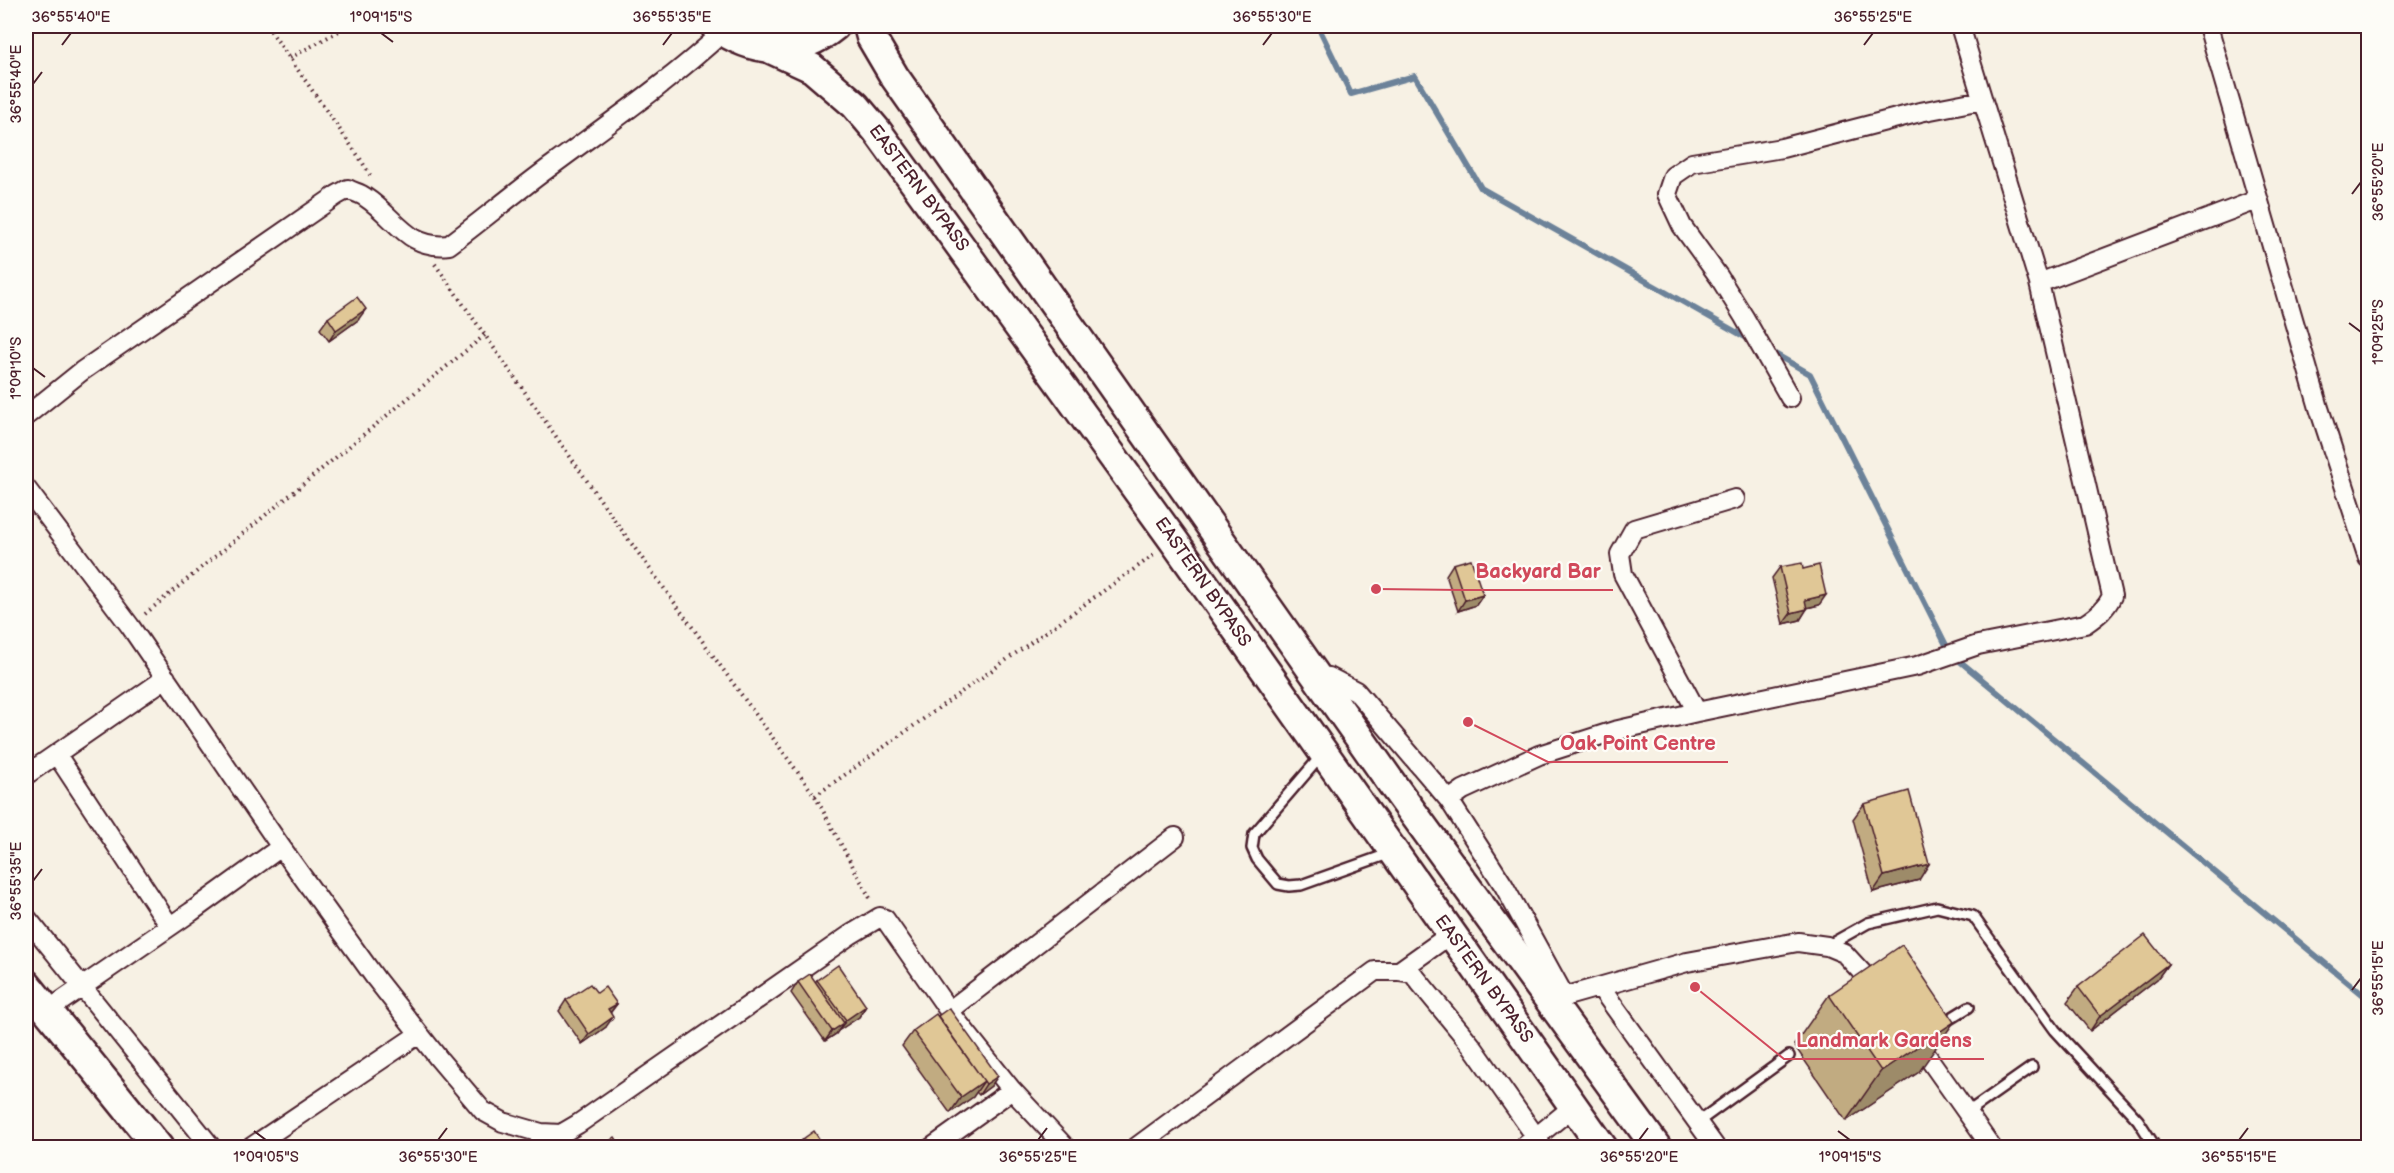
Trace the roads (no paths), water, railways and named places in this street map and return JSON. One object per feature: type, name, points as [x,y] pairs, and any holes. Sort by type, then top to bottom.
[{"type":"main road","name":"EASTERN BYPASS","points":[[771,49],[799,46],[824,35],[835,26]]},
{"type":"main road","name":"EASTERN BYPASS","points":[[868,26],[871,37],[894,76],[1315,676],[1558,999],[1657,1148]]},
{"type":"main road","name":"EASTERN BYPASS","points":[[719,29],[751,45],[771,49],[812,68],[855,105],[877,131],[1174,541],[1604,1148]]},
{"type":"main road","points":[[26,984],[159,1148]]},
{"type":"street","points":[[1449,800],[1463,790],[1539,755],[1614,731],[1697,711],[1917,666],[1978,645],[2085,624],[2107,606],[2112,596],[2039,283],[1960,26]]},
{"type":"street","points":[[2208,26],[2319,408],[2368,558]]},
{"type":"street","points":[[26,416],[82,371],[348,189],[364,196],[401,230],[421,243],[435,247],[449,245],[694,59],[719,29]]},
{"type":"street","points":[[1790,398],[1744,316],[1682,226],[1667,194],[1673,176],[1692,163],[1782,148],[1920,112],[1982,100]]},
{"type":"street","points":[[2039,283],[2257,200]]},
{"type":"street","points":[[26,488],[130,626],[280,847],[419,1034],[483,1112],[503,1122],[542,1133],[561,1134],[880,917],[885,919],[949,1011],[1012,1090],[1066,1148]]},
{"type":"street","points":[[1697,711],[1623,574],[1620,554],[1634,529],[1735,499]]},
{"type":"street","points":[[1315,676],[1329,677],[1356,691],[1449,800],[1504,886],[1558,999],[1687,962],[1798,942],[1827,946],[1844,953],[1890,1004]]},
{"type":"street","points":[[26,775],[166,678]]},
{"type":"street","points":[[57,755],[169,925]]},
{"type":"street","points":[[949,1011],[1175,837]]},
{"type":"street","points":[[47,1011],[191,912],[280,847]]},
{"type":"street","points":[[26,917],[212,1148]]},
{"type":"street","points":[[1399,970],[1452,934]]},
{"type":"street","points":[[1136,1148],[1375,971],[1399,970],[1412,973],[1428,990],[1472,1046],[1533,1144],[1574,1106]]},
{"type":"street","points":[[1600,987],[1716,1148]]},
{"type":"street","points":[[1902,1021],[1920,1036],[1992,1148]]},
{"type":"street","points":[[250,1148],[419,1034]]},
{"type":"street","points":[[931,1148],[1012,1090]]},
{"type":"lane","points":[[1323,753],[1254,834],[1252,848],[1257,859],[1278,884],[1289,886],[1301,885],[1393,852]]},
{"type":"lane","points":[[1827,946],[1868,923],[1937,907],[1973,916],[2055,1030],[2138,1120],[2156,1148]]},
{"type":"lane","points":[[1933,1028],[1969,1008]]},
{"type":"lane","points":[[1698,1122],[1788,1056]]},
{"type":"lane","points":[[1968,1112],[2032,1067]]},
{"type":"waterway","points":[[1318,26],[1351,94],[1415,76],[1481,188],[1752,341]]},
{"type":"waterway","points":[[1768,350],[1810,374],[1950,653],[2367,998],[2368,1005]]},
{"type":"place","name":"Backyard Bar","points":[[1376,589]]},
{"type":"place","name":"Oak Point Centre","points":[[1468,722]]},
{"type":"place","name":"Landmark Gardens","points":[[1695,987]]}]
